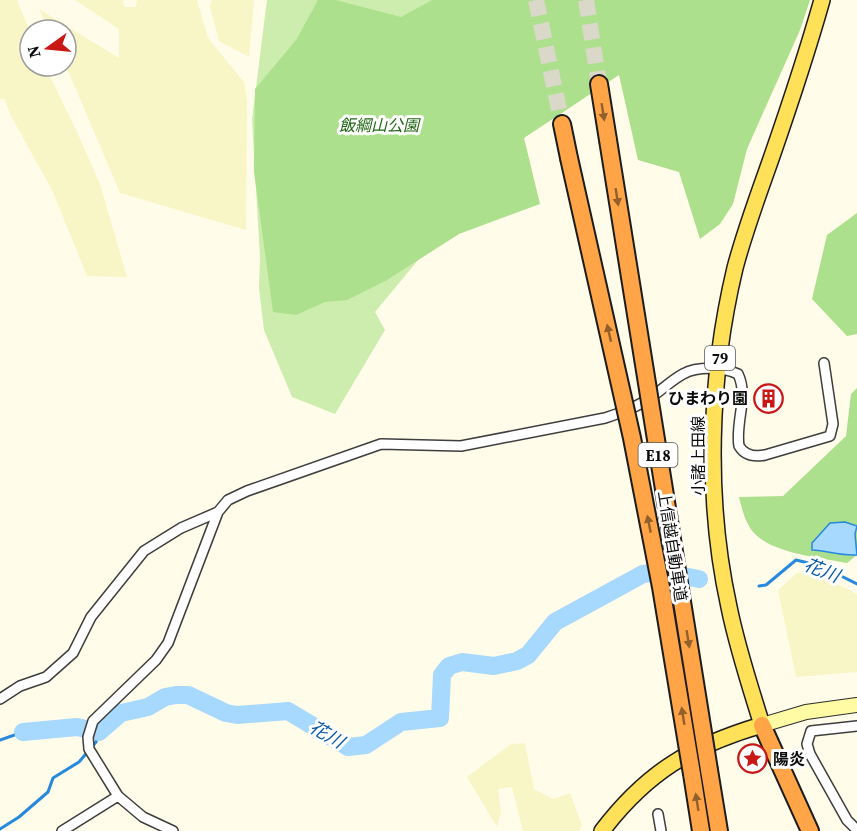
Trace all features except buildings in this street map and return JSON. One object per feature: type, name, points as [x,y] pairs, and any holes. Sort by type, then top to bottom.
[{"type":"highway","name":"上信越自動車道","points":[[599,84],[719,827]]},
{"type":"highway","name":"上信越自動車道","points":[[562,124],[634,448],[665,608],[701,831]]},
{"type":"highway","points":[[762,725],[810,831]]},
{"type":"highway","points":[[803,814],[815,831]]},
{"type":"main road","name":"小諸上田線","points":[[762,725],[736,638],[723,574],[714,469],[718,369],[736,266],[803,66],[822,0]]},
{"type":"main road","points":[[602,831],[630,797],[677,760],[709,743],[762,725]]},
{"type":"street","points":[[173,831],[143,817],[117,796],[89,749],[88,737],[90,727],[98,716],[156,660],[168,643],[218,512],[228,500],[247,491],[381,444],[461,446],[568,426],[625,411],[648,399],[684,373],[704,369],[732,371],[738,374],[742,393],[739,446],[744,452],[757,456],[830,436],[833,424],[824,363]]},
{"type":"street","points":[[0,699],[20,686],[46,677],[73,653],[91,617],[144,551],[182,528],[218,512]]},
{"type":"street","points":[[762,725],[806,712],[857,705]]},
{"type":"street","points":[[857,726],[811,731],[807,744],[810,754],[847,820],[857,830]]},
{"type":"street","points":[[62,831],[117,796]]},
{"type":"street","points":[[658,814],[661,831]]},
{"type":"shaded area","points":[[0,0],[17,0],[25,18],[18,18],[18,78],[51,78],[100,184],[127,277],[87,276],[52,190],[4,99],[0,99]]},
{"type":"shaded area","points":[[75,0],[123,0],[124,7],[136,7],[137,0],[197,0],[208,38],[244,82],[247,101],[246,230],[120,193],[71,78],[78,78],[78,33],[119,58],[119,29]]},
{"type":"shaded area","points":[[212,0],[254,0],[249,57],[219,41],[210,7]]},
{"type":"shaded area","points":[[39,9],[54,18],[43,18]]},
{"type":"shaded area","points":[[797,573],[815,573],[857,594],[857,672],[796,677],[778,590]]},
{"type":"shaded area","points":[[525,743],[534,789],[553,799],[570,793],[582,825],[579,831],[523,831],[512,787],[498,789],[501,812],[497,827],[467,777],[511,744]]},
{"type":"green space","name":"飯綱山公園","points":[[267,0],[624,0],[375,312],[385,330],[335,414],[292,397],[264,330],[259,288],[260,257],[252,119]]},
{"type":"green space","name":"飯綱山公園","points":[[318,0],[336,0],[401,17],[432,0],[810,0],[800,30],[747,149],[733,204],[720,224],[700,239],[679,172],[638,160],[619,75],[524,138],[540,204],[459,234],[387,280],[347,300],[325,302],[296,315],[273,312],[254,172],[255,89],[296,40]]},
{"type":"green space","points":[[857,213],[857,334],[847,336],[812,299],[827,235]]},
{"type":"green space","points":[[857,388],[857,555],[847,563],[784,550],[772,545],[753,532],[744,515],[739,497],[783,496],[846,436],[851,394]]},
{"type":"water","points":[[845,522],[857,526],[855,534],[857,555],[812,550],[812,543],[830,523]]},
{"type":"waterway","name":"花川","points":[[759,586],[766,585],[796,560],[821,566],[857,584]]},
{"type":"waterway","name":"花川","points":[[23,732],[77,727],[99,732],[121,713],[148,707],[165,697],[188,695],[226,713],[237,715],[288,711],[348,747],[366,745],[401,722],[440,718],[442,675],[449,666],[462,662],[494,666],[517,661],[528,655],[555,622],[643,574],[662,572],[699,579]]},
{"type":"waterway","name":"花川","points":[[0,740],[23,732]]},
{"type":"waterway","points":[[0,829],[19,817],[48,792],[53,778],[79,762],[96,742],[99,732]]},
{"type":"tunnel","points":[[536,0],[562,124]]},
{"type":"tunnel","points":[[586,0],[599,84]]},
{"type":"place","name":"ひまわり園","points":[[769,398]]},
{"type":"place","name":"陽炎","points":[[752,759]]}]
